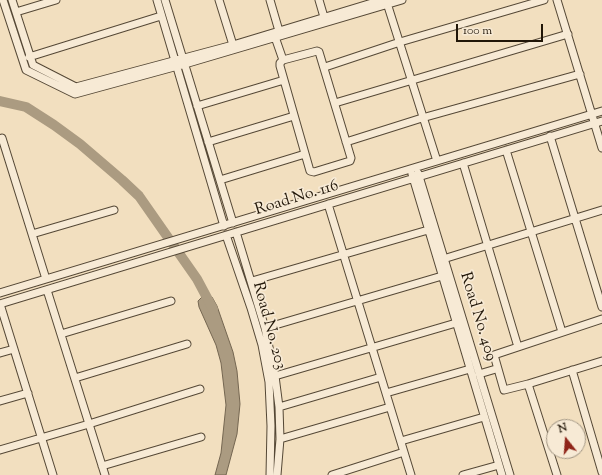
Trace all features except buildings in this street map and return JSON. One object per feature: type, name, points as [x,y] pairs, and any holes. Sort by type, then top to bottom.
[{"type":"street","points":[[3,0],[26,70],[74,94],[175,63]]},
{"type":"street","points":[[12,0],[29,57],[34,68],[76,87],[275,37],[385,1]]},
{"type":"street","points":[[16,12],[56,0]]},
{"type":"street","points":[[157,0],[224,226]]},
{"type":"street","points":[[165,0],[233,223]]},
{"type":"street","points":[[219,0],[233,45]]},
{"type":"street","points":[[270,0],[279,31]]},
{"type":"street","points":[[319,0],[324,17]]},
{"type":"street","points":[[184,61],[324,17],[385,1],[402,0]]},
{"type":"street","points":[[325,67],[400,42],[544,0]]},
{"type":"street","points":[[557,0],[580,74],[597,112],[600,122],[602,148]]},
{"type":"street","points":[[385,1],[400,42],[436,161]]},
{"type":"street","points":[[0,16],[7,13]]},
{"type":"street","points":[[29,57],[161,16]]},
{"type":"street","points":[[336,104],[568,34]]},
{"type":"street","points":[[275,37],[282,60],[280,63],[284,80],[310,171],[314,172],[350,161],[351,158],[336,104],[325,67],[318,51],[282,60]]},
{"type":"street","points":[[346,142],[422,118],[580,74]]},
{"type":"street","points":[[197,106],[284,80]]},
{"type":"street","name":"Road No. 116","points":[[0,293],[597,112]]},
{"type":"street","points":[[208,142],[294,116]]},
{"type":"street","name":"Road No. 116","points":[[0,304],[198,244],[226,234],[600,122]]},
{"type":"street","points":[[550,136],[602,307]]},
{"type":"street","points":[[2,138],[46,279]]},
{"type":"street","points":[[506,150],[562,332]]},
{"type":"street","points":[[220,180],[305,154]]},
{"type":"street","points":[[463,163],[518,347]]},
{"type":"street","name":"Road No. 409","points":[[413,168],[510,475]]},
{"type":"street","name":"Road No. 409","points":[[416,177],[428,230],[441,259],[442,276],[502,475]]},
{"type":"street","points":[[328,204],[411,475]]},
{"type":"street","points":[[32,234],[114,210]]},
{"type":"street","points":[[441,259],[602,210]]},
{"type":"street","points":[[252,281],[343,253],[428,230]]},
{"type":"street","points":[[236,232],[265,328],[275,376],[279,407],[280,439],[277,475]]},
{"type":"street","name":"Road No. 203","points":[[226,234],[262,345],[267,375],[271,426],[270,475]]},
{"type":"street","points":[[265,328],[442,276]]},
{"type":"street","points":[[47,290],[105,475]]},
{"type":"street","points":[[61,334],[171,301]]},
{"type":"street","points":[[0,304],[53,475]]},
{"type":"street","points":[[602,319],[494,355],[496,369],[504,390],[528,384],[602,360]]},
{"type":"street","points":[[275,376],[456,322]]},
{"type":"street","points":[[75,378],[187,344]]},
{"type":"street","points":[[0,353],[14,349]]},
{"type":"street","points":[[386,392],[470,368]]},
{"type":"street","points":[[479,374],[496,369]]},
{"type":"street","points":[[572,370],[602,472],[595,475]]},
{"type":"street","points":[[279,407],[381,377]]},
{"type":"street","points":[[528,384],[557,475]]},
{"type":"street","points":[[0,450],[200,389]]},
{"type":"street","points":[[0,401],[28,393]]},
{"type":"street","points":[[280,439],[390,407]]},
{"type":"street","points":[[401,441],[484,417]]},
{"type":"street","points":[[102,466],[201,437]]},
{"type":"street","points":[[332,475],[404,452]]},
{"type":"street","points":[[463,475],[498,464]]},
{"type":"shaded area","points":[[202,297],[212,297],[217,306],[233,352],[237,371],[240,404],[237,434],[226,475],[215,475],[221,453],[226,405],[221,363],[216,345],[199,307],[198,301]]},
{"type":"waterway","points":[[0,101],[26,107],[54,125],[80,144],[139,196],[197,279],[213,309]]}]
